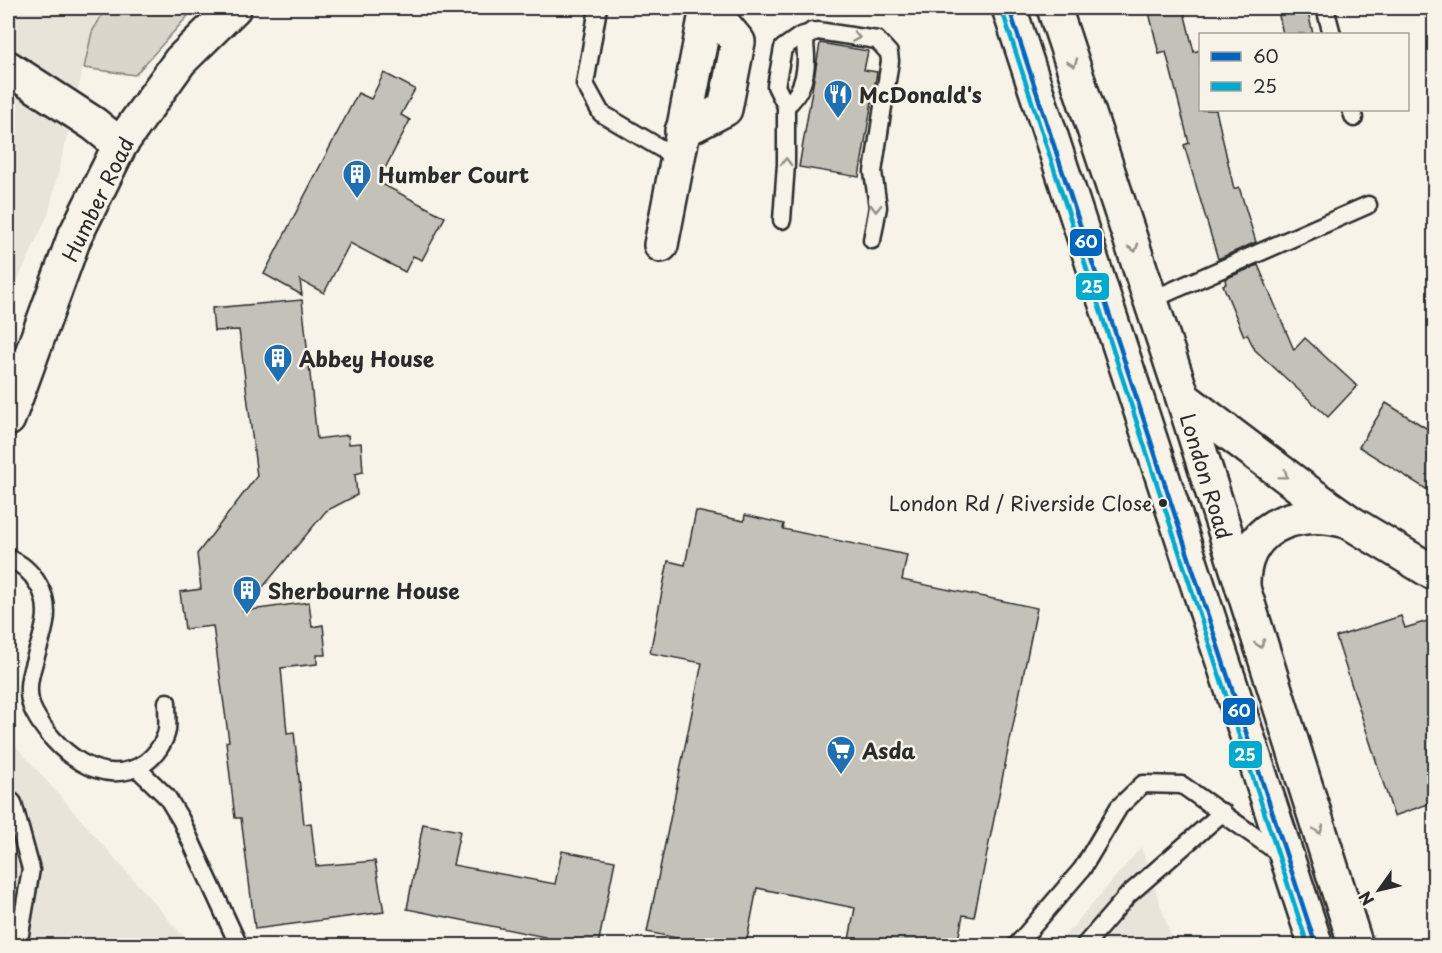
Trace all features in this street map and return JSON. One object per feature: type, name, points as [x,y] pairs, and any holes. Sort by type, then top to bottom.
[{"type":"main road","name":"Humber Road","points":[[8,419],[74,238],[120,145],[180,61],[234,8]]},
{"type":"main road","points":[[661,245],[708,8]]},
{"type":"main road","name":"London Road","points":[[1009,8],[1316,945]]},
{"type":"main road","name":"London Road","points":[[1054,8],[1183,398],[1356,945]]},
{"type":"main road","points":[[8,68],[94,124],[120,145]]},
{"type":"main road","points":[[1183,398],[1283,475],[1351,523],[1434,573]]},
{"type":"main road","points":[[1243,588],[1245,559],[1250,549],[1269,530],[1279,524],[1301,518],[1326,517],[1351,523]]},
{"type":"lane","points":[[598,8],[585,84],[601,113],[680,145]]},
{"type":"lane","points":[[1325,8],[1332,33]]},
{"type":"lane","points":[[786,106],[799,95],[806,59],[806,38],[812,32]]},
{"type":"lane","points":[[782,220],[786,164],[786,106],[776,86],[783,48],[812,32],[877,40],[889,53],[890,62],[873,172],[878,207],[872,240]]},
{"type":"lane","points":[[1151,300],[1368,206]]},
{"type":"lane","points":[[8,558],[33,575],[47,601],[47,620],[28,695],[33,711],[46,730],[86,766],[121,773],[137,768],[149,760],[161,746],[167,731],[167,702]]},
{"type":"lane","points":[[137,768],[167,797],[181,820],[239,945]]},
{"type":"lane","points":[[1016,945],[1082,869],[1119,807],[1143,784],[1182,785],[1289,860]]},
{"type":"lane","points":[[8,798],[13,803],[31,870],[18,945]]},
{"type":"lane","points":[[1084,945],[1128,895],[1223,812]]},
{"type":"shaded area","points":[[8,8],[106,8],[92,32],[48,215],[8,301]]},
{"type":"shaded area","points":[[106,8],[195,8],[135,75],[84,68],[92,32]]},
{"type":"shaded area","points":[[8,737],[191,945],[8,945]]},
{"type":"shaded area","points":[[1141,847],[1174,945],[1057,945]]},
{"type":"building","points":[[1148,8],[1183,8],[1194,52],[1199,50],[1199,111],[1216,111],[1234,189],[1239,187],[1256,242],[1218,259],[1184,145],[1189,143],[1166,52],[1159,54]]},
{"type":"building","points":[[1307,8],[1313,33],[1283,33],[1278,11]]},
{"type":"building","name":"McDonald's","points":[[820,43],[868,51],[864,70],[877,72],[859,177],[799,167]]},
{"type":"building","name":"Humber Court","points":[[384,73],[415,89],[401,115],[410,120],[378,182],[445,217],[422,260],[413,256],[405,272],[350,243],[324,293],[300,280],[302,295],[264,274],[358,93],[371,99]]},
{"type":"building","points":[[1258,265],[1294,350],[1305,338],[1357,386],[1328,417],[1255,350],[1247,334],[1244,336],[1223,285],[1226,284],[1225,279]]},
{"type":"building","points":[[302,300],[317,439],[348,435],[349,444],[361,443],[363,472],[355,474],[357,495],[326,511],[243,611],[309,602],[312,627],[323,625],[326,655],[317,655],[317,664],[281,668],[287,733],[294,732],[304,824],[311,823],[316,866],[375,861],[384,912],[255,929],[241,818],[235,818],[226,742],[229,741],[213,626],[185,629],[180,592],[201,589],[197,554],[257,476],[239,330],[214,331],[212,308]]},
{"type":"building","points":[[1386,403],[1434,433],[1434,494],[1359,447]]},
{"type":"building","name":"Asda","points":[[696,511],[744,521],[745,515],[784,524],[783,529],[907,555],[902,580],[1037,608],[974,917],[963,915],[957,945],[848,945],[855,908],[757,888],[746,945],[711,945],[647,932],[702,663],[650,653],[668,561],[685,565]]},
{"type":"building","points":[[1401,616],[1405,628],[1434,619],[1434,802],[1394,816],[1336,637]]},
{"type":"building","points":[[423,824],[460,831],[453,865],[555,884],[562,851],[615,861],[598,945],[543,945],[545,937],[407,909]]},
{"type":"transit line","name":"60","points":[[1009,8],[1316,946]]},
{"type":"transit line","name":"25","points":[[1002,10],[1308,946]]},
{"type":"place","name":"McDonald's","points":[[838,120]]},
{"type":"place","name":"Humber Court","points":[[357,200]]},
{"type":"place","name":"Abbey House","points":[[278,384]]},
{"type":"place","name":"London Rd / Riverside Close","points":[[1163,503]]},
{"type":"place","name":"Sherbourne House","points":[[247,616]]},
{"type":"place","name":"Asda","points":[[841,776]]}]
